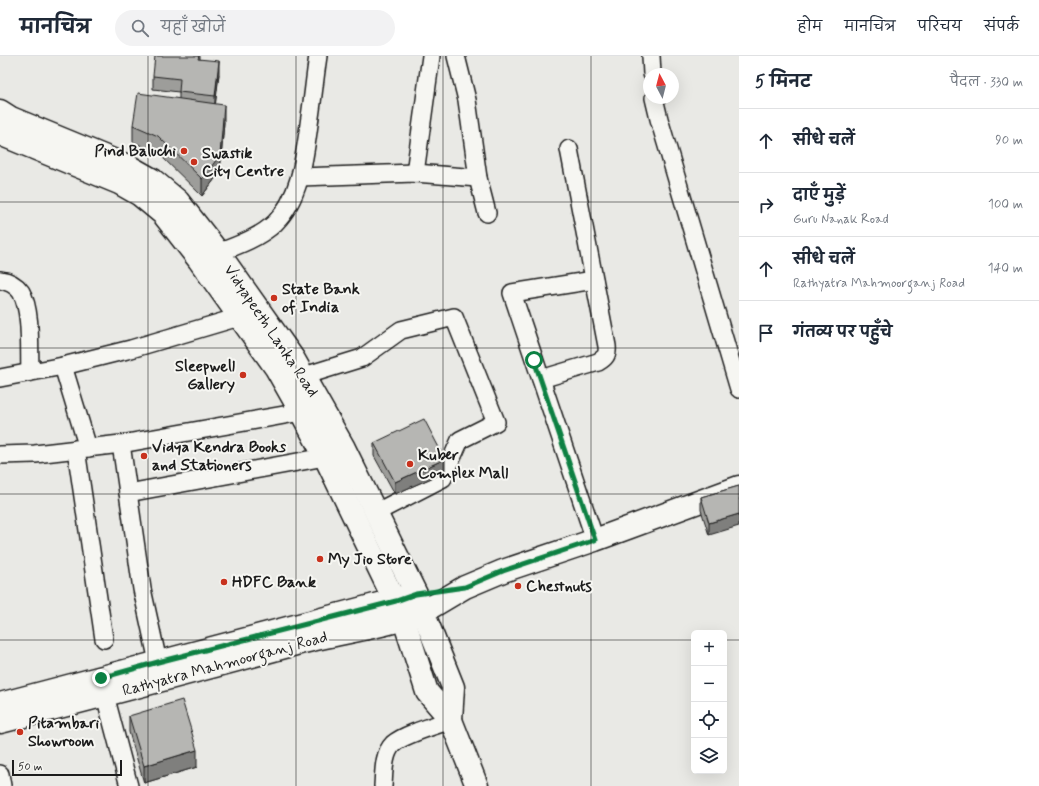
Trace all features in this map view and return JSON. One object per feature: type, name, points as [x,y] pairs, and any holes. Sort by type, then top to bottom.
[{"type":"main road","name":"Vidyapeeth Lanka Road","points":[[0,111],[11,118],[130,167],[153,180],[178,201],[209,256],[238,317],[276,368],[410,607],[453,687],[451,720],[477,786]]},
{"type":"main road","name":"Vidyapeeth Lanka Road","points":[[0,134],[119,183],[140,195],[209,256],[293,358],[304,376],[344,448],[375,513],[410,607]]},
{"type":"main road","points":[[410,607],[465,587],[503,571],[595,540],[739,487]]},
{"type":"main road","name":"Rathyatra Mahmoorganj Road","points":[[0,722],[103,687],[158,662],[410,607]]},
{"type":"main road","name":"Rathyatra Mahmoorganj Road","points":[[0,704],[103,687],[320,638],[410,607]]},
{"type":"street","points":[[209,256],[258,236],[275,223],[290,202],[300,177],[306,146],[318,56]]},
{"type":"street","points":[[415,173],[431,56]]},
{"type":"street","points":[[456,56],[467,100],[478,178],[487,213]]},
{"type":"street","points":[[651,56],[652,68]]},
{"type":"street","points":[[655,104],[658,119],[739,389]]},
{"type":"street","points":[[541,379],[598,362],[605,358],[608,352],[569,149]]},
{"type":"street","points":[[300,177],[415,173],[478,178]]},
{"type":"street","points":[[0,280],[14,285],[20,291],[25,302],[28,316],[30,372]]},
{"type":"street","points":[[594,280],[512,293],[595,540]]},
{"type":"street","points":[[0,378],[64,366],[161,340],[238,317]]},
{"type":"street","points":[[304,376],[362,358],[401,330],[454,317],[496,422],[460,440],[443,478],[375,513]]},
{"type":"street","points":[[64,366],[82,449],[104,639]]},
{"type":"street","points":[[0,455],[82,449],[121,444],[301,412]]},
{"type":"street","points":[[121,444],[142,589],[158,662]]},
{"type":"street","points":[[128,493],[325,457]]},
{"type":"street","points":[[103,687],[129,786]]},
{"type":"street","points":[[383,786],[387,754],[392,744],[408,736],[451,720]]},
{"type":"street","points":[[0,774],[2,786]]},
{"type":"building","points":[[155,56],[199,56],[198,59],[219,61],[215,96],[179,92],[180,79],[153,76]]},
{"type":"building","name":"Swastik City Centre","points":[[138,93],[224,105],[220,155],[202,179],[158,136],[133,125]]},
{"type":"building","name":"Kuber Complex Mall","points":[[424,419],[445,459],[395,482],[374,443]]},
{"type":"building","points":[[739,486],[739,514],[709,523],[701,497]]},
{"type":"building","points":[[182,700],[197,750],[144,766],[129,716]]},
{"type":"place","name":"Pind Baluchi","points":[[184,151]]},
{"type":"place","name":"Swastik City Centre","points":[[194,162]]},
{"type":"place","name":"State Bank of India","points":[[274,298]]},
{"type":"place","name":"Sleepwell Gallery","points":[[243,375]]},
{"type":"place","name":"Vidya Kendra Books and Stationers","points":[[144,456]]},
{"type":"place","name":"Kuber Complex Mall","points":[[410,464]]},
{"type":"place","name":"My Jio Store","points":[[320,559]]},
{"type":"place","name":"HDFC Bank","points":[[224,582]]},
{"type":"place","name":"Chestnuts","points":[[518,586]]},
{"type":"place","name":"Pitambari Showroom","points":[[20,732]]},
{"type":"route","points":[[101,678],[396,601],[416,594],[465,587],[503,571],[595,540],[534,360]]}]
